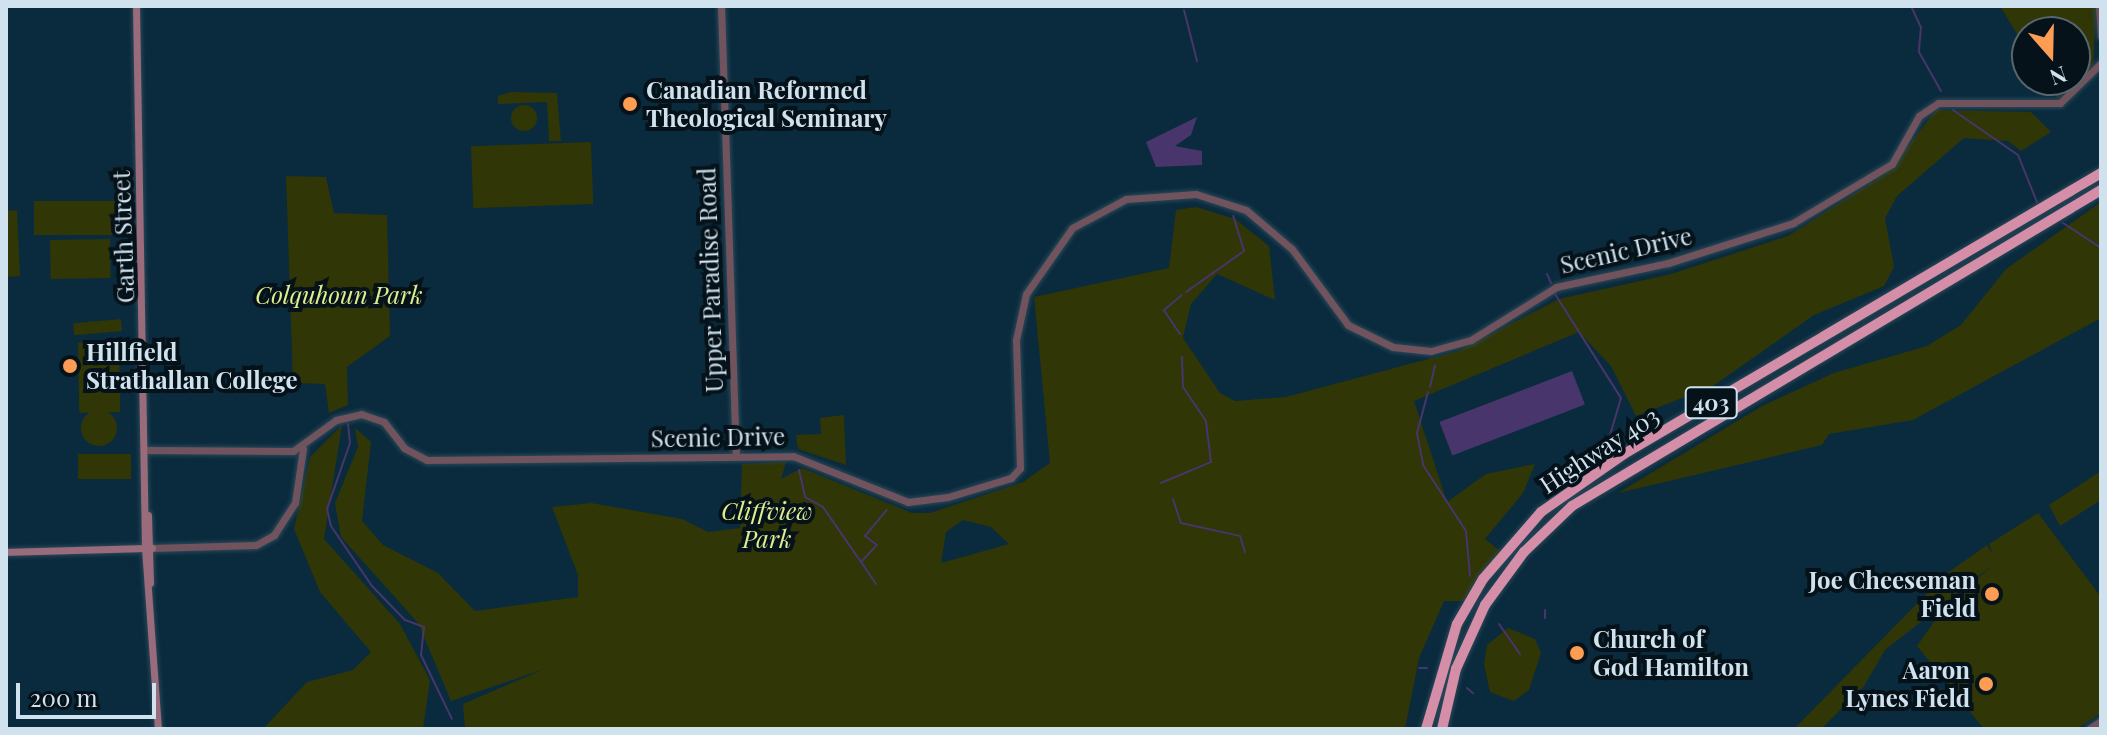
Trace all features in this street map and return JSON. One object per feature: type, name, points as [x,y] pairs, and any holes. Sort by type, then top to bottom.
[{"type":"highway","name":"Highway 403","points":[[1426,729],[1457,624],[1483,579],[1541,512],[1624,454],[2101,173]]},
{"type":"highway","name":"Highway 403","points":[[1442,729],[1456,669],[1485,605],[1563,514],[2101,190]]},
{"type":"main road","name":"Garth Street","points":[[136,6],[148,548],[158,729]]},
{"type":"main road","points":[[6,552],[148,548]]},
{"type":"street","name":"Upper Paradise Road","points":[[721,6],[736,456]]},
{"type":"street","points":[[2099,6],[2101,36]]},
{"type":"street","name":"Scenic Drive","points":[[303,449],[336,420],[361,414],[384,422],[404,448],[427,460],[809,458],[908,502],[1011,478],[1020,463],[1017,330],[1029,285],[1072,228],[1136,195],[1196,194],[1246,210],[1292,249],[1348,325],[1393,347],[1431,351],[1471,340],[1556,287],[1653,267],[1793,223],[1892,164],[1919,116],[1938,103],[2060,103],[2101,63]]},
{"type":"street","points":[[148,450],[303,449],[295,503],[274,535],[256,545],[148,548]]},
{"type":"street","points":[[2089,729],[2101,721]]},
{"type":"green space","points":[[2000,6],[2096,6],[2093,71],[2091,73],[2091,16],[2011,16],[2011,24]]},
{"type":"green space","points":[[511,92],[557,93],[561,141],[549,141],[547,102],[498,104],[498,96]]},
{"type":"green space","points":[[524,105],[533,109],[537,118],[533,127],[524,131],[515,127],[511,118],[515,109]]},
{"type":"green space","name":"Cliffview Park","points":[[1936,110],[2031,112],[2051,132],[2021,151],[2008,141],[1964,138],[1897,196],[1885,218],[1894,267],[1884,286],[1814,315],[1713,386],[1636,416],[1611,366],[1579,332],[1414,401],[1447,502],[1486,474],[1535,464],[1523,493],[1485,539],[1500,551],[1466,601],[1444,601],[1419,658],[1405,729],[465,729],[463,704],[544,669],[451,701],[418,623],[341,537],[335,503],[358,447],[355,428],[371,442],[362,521],[383,545],[438,573],[475,611],[578,597],[578,575],[552,507],[591,503],[682,519],[708,532],[740,528],[742,464],[786,462],[781,479],[802,468],[912,513],[930,513],[1023,482],[1050,463],[1034,297],[1169,268],[1176,210],[1196,207],[1235,219],[1269,246],[1275,300],[1217,274],[1191,304],[1183,338],[1220,393],[1235,401],[1286,397],[1458,351],[1559,299],[1671,274],[1788,236],[1888,172]],"holes":[[[963,520],[991,527],[1009,544],[941,563],[946,532]]]},
{"type":"green space","points":[[591,142],[593,204],[473,208],[471,146]]},
{"type":"green space","name":"Colquhoun Park","points":[[286,176],[326,177],[334,213],[387,215],[390,336],[347,367],[348,405],[329,413],[325,384],[293,383]]},
{"type":"green space","points":[[34,201],[116,201],[116,235],[34,235]]},
{"type":"green space","points":[[2101,202],[2101,318],[1913,420],[1829,434],[1822,445],[1618,493],[1762,406],[1834,373],[1927,346],[1961,325],[2006,269]]},
{"type":"green space","points":[[17,210],[20,276],[6,277],[6,211]]},
{"type":"green space","points":[[110,239],[111,278],[51,279],[50,240]]},
{"type":"green space","points":[[121,319],[122,331],[74,335],[73,323]]},
{"type":"green space","points":[[119,342],[120,412],[79,413],[78,343]]},
{"type":"green space","points":[[99,410],[112,415],[117,428],[112,441],[99,446],[86,441],[81,428],[86,415]]},
{"type":"green space","points":[[844,415],[846,465],[798,449],[796,435],[821,434],[820,418]]},
{"type":"green space","points":[[342,425],[324,539],[400,624],[430,680],[423,729],[263,729],[307,682],[353,670],[371,652],[320,592],[294,529],[310,457]]},
{"type":"green space","points":[[78,454],[131,454],[131,479],[78,479]]},
{"type":"green space","points":[[2101,471],[2101,500],[2060,526],[2049,505]]},
{"type":"green space","points":[[2038,513],[2101,597],[2101,713],[2077,729],[1984,729],[1917,646],[1943,609],[1994,564],[1885,650],[1864,686],[1821,729],[1794,729],[1946,574],[1987,545],[1993,555],[1989,544]]},
{"type":"green space","points":[[1508,628],[1535,639],[1541,653],[1529,690],[1514,701],[1490,692],[1484,664],[1487,645]]},
{"type":"shaded area","points":[[1197,117],[1191,135],[1175,146],[1202,151],[1202,165],[1156,167],[1146,142]]},
{"type":"shaded area","points":[[1572,371],[1585,405],[1452,455],[1439,422]]},
{"type":"waterway","points":[[1911,6],[1921,27],[1919,52],[1941,91]]},
{"type":"waterway","points":[[1184,10],[1197,61]]},
{"type":"waterway","points":[[1953,110],[2018,155],[2037,202]]},
{"type":"waterway","points":[[1186,292],[1244,251],[1233,216]]},
{"type":"waterway","points":[[2063,223],[2101,248]]},
{"type":"waterway","points":[[1547,274],[1551,283]]},
{"type":"waterway","points":[[1555,294],[1621,398],[1608,442]]},
{"type":"waterway","points":[[1180,334],[1164,310],[1182,295]]},
{"type":"waterway","points":[[1161,483],[1211,462],[1206,421],[1183,387],[1182,357]]},
{"type":"waterway","points":[[1430,387],[1435,366]]},
{"type":"waterway","points":[[1428,392],[1417,433],[1423,465],[1466,531],[1470,576]]},
{"type":"waterway","points":[[348,424],[350,443],[327,509],[331,526],[372,586],[405,620],[424,627],[421,655],[452,719]]},
{"type":"waterway","points":[[799,470],[805,497],[823,507],[861,562]]},
{"type":"waterway","points":[[1173,499],[1181,523],[1240,536],[1245,552]]},
{"type":"waterway","points":[[876,584],[861,562],[877,545],[865,536],[887,510]]},
{"type":"waterway","points":[[1545,610],[1545,618]]},
{"type":"waterway","points":[[1499,624],[1520,654]]},
{"type":"waterway","points":[[1419,668],[1427,668]]},
{"type":"waterway","points":[[1467,688],[1473,693]]},
{"type":"place","name":"Canadian Reformed Theological Seminary","points":[[630,104]]},
{"type":"place","name":"Hillfield Strathallan College","points":[[70,366]]},
{"type":"place","name":"Joe Cheeseman Field","points":[[1992,594]]},
{"type":"place","name":"Church of God Hamilton","points":[[1577,653]]},
{"type":"place","name":"Aaron Lynes Field","points":[[1986,684]]}]
